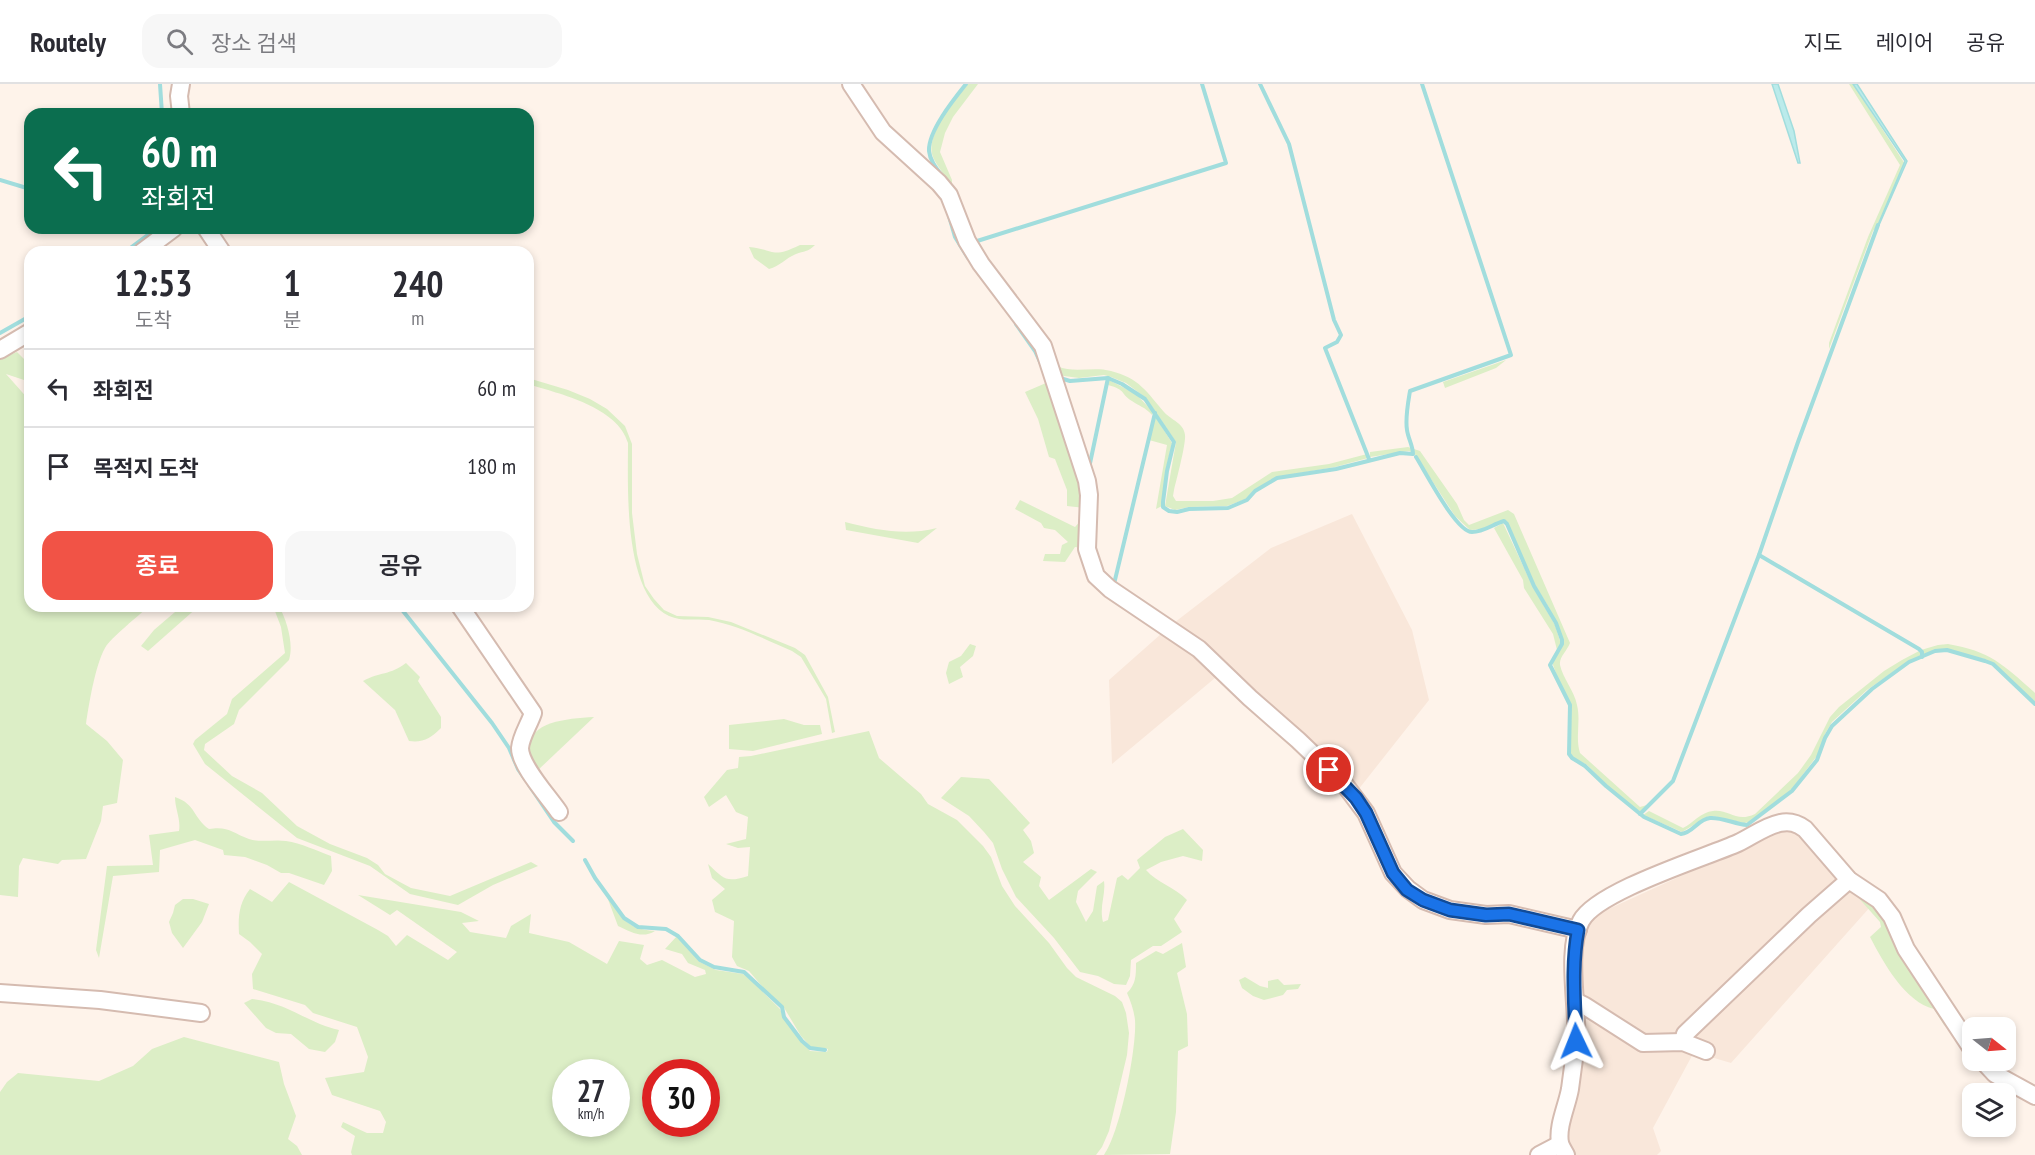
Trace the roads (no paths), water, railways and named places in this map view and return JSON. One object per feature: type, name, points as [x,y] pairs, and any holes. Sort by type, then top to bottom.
[{"type":"street","points":[[180,108],[181,84]]},
{"type":"street","points":[[851,84],[883,132],[949,195],[967,241],[981,264],[1043,346],[1088,481],[1087,549],[1096,576],[1110,589],[1199,648],[1243,692],[1345,785],[1366,813],[1393,873],[1407,890],[1423,900],[1450,910],[1486,915],[1509,914],[1578,930]]},
{"type":"street","points":[[150,246],[166,234]]},
{"type":"street","points":[[0,350],[24,336]]},
{"type":"street","points":[[464,612],[533,713],[520,749],[524,761],[559,812]]},
{"type":"street","points":[[1539,1155],[1563,1149],[1560,1130],[1576,1041],[1575,949],[1580,922],[1596,905],[1649,879],[1738,843],[1777,824],[1789,822],[1805,829],[1849,880],[1879,900],[1892,917],[1912,958],[1962,1034]]},
{"type":"street","points":[[1683,1042],[1685,1034],[1809,915],[1849,880]]},
{"type":"street","points":[[0,993],[100,1000],[201,1013]]},
{"type":"street","points":[[1575,1001],[1643,1043],[1683,1042],[1706,1051]]},
{"type":"street","points":[[1992,1071],[2035,1096]]},
{"type":"water","points":[[1772,84],[1778,84],[1794,131],[1800,163],[1798,163]]},
{"type":"water","points":[[1853,84],[1857,84],[1907,161],[1879,225],[1905,161]]},
{"type":"waterway","points":[[160,84],[162,108]]},
{"type":"waterway","points":[[943,177],[931,158],[930,143],[937,125],[966,84]]},
{"type":"waterway","points":[[974,241],[1226,163],[1202,84]]},
{"type":"waterway","points":[[1260,84],[1289,144],[1334,320],[1341,335],[1337,342],[1325,348],[1369,459]]},
{"type":"waterway","points":[[1060,378],[1070,381],[1108,378],[1145,399],[1174,442],[1163,502],[1163,507],[1169,511],[1228,508],[1247,500],[1255,491],[1277,478],[1336,469],[1400,453],[1413,454],[1406,425],[1410,391],[1511,355],[1422,84]]},
{"type":"waterway","points":[[0,180],[24,187]]},
{"type":"waterway","points":[[949,216],[955,237],[968,258]]},
{"type":"waterway","points":[[1640,814],[1673,781],[1759,555],[1878,225]]},
{"type":"waterway","points":[[133,246],[149,234]]},
{"type":"waterway","points":[[0,333],[24,319]]},
{"type":"waterway","points":[[1016,324],[1035,351],[1041,364]]},
{"type":"waterway","points":[[1089,468],[1108,378]]},
{"type":"waterway","points":[[1114,584],[1155,413]]},
{"type":"waterway","points":[[1416,457],[1450,512],[1465,529],[1476,532],[1504,521],[1507,524],[1534,586],[1556,623],[1562,640],[1550,665],[1570,705],[1569,754],[1644,817],[1681,834],[1710,818],[1747,825],[1792,791],[1817,760],[1832,726],[1872,689],[1909,662],[1935,651],[1947,650],[1993,664],[2035,704]]},
{"type":"waterway","points":[[1759,555],[1919,649],[1922,657]]},
{"type":"waterway","points":[[404,612],[492,723],[509,748],[525,779]]},
{"type":"waterway","points":[[529,785],[554,822],[573,841]]},
{"type":"waterway","points":[[585,860],[624,918],[638,927],[666,929],[678,936],[700,960],[714,967],[744,972],[782,1007],[784,1017],[802,1041],[810,1048],[825,1050]]}]
